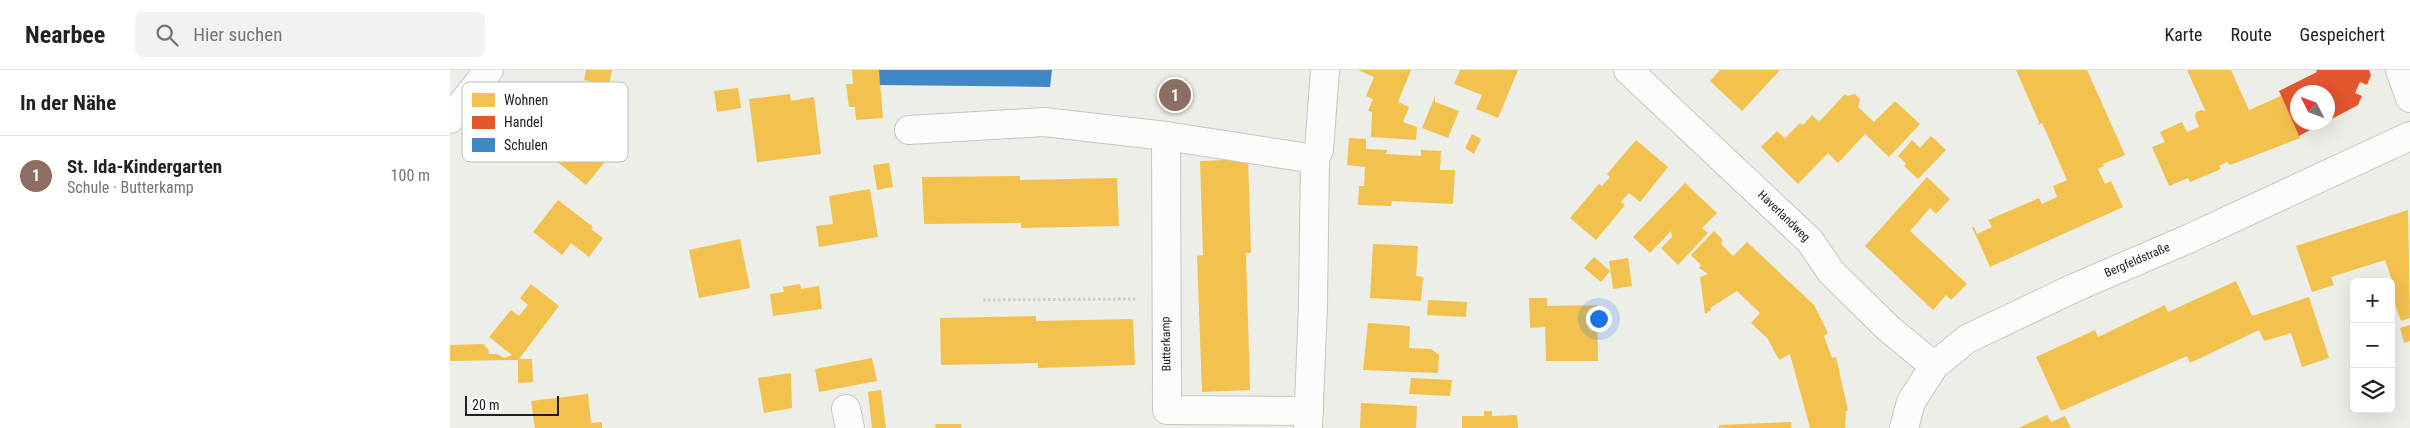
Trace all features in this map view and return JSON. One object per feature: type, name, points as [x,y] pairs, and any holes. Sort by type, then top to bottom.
[{"type":"street","points":[[479,82],[489,70]]},
{"type":"street","name":"Butterkamp","points":[[1166,136],[1166,410],[1309,419],[1314,305],[1315,159],[1319,150],[1324,70]]},
{"type":"street","name":"Haverlandweg","points":[[1628,70],[1810,241],[1831,272],[1867,307],[1934,366]]},
{"type":"street","points":[[2400,70],[2410,98]]},
{"type":"street","points":[[450,119],[462,104]]},
{"type":"street","points":[[910,130],[1044,122],[1166,136],[1315,159]]},
{"type":"street","name":"Bergfeldstraße","points":[[1904,428],[1911,402],[1934,366],[1967,339],[2074,288],[2188,239],[2410,136]]},
{"type":"path","points":[[983,300],[1165,298]]},
{"type":"building: Wohnen","points":[[586,70],[612,70],[610,82],[584,80]]},
{"type":"building: Wohnen","points":[[852,70],[879,70],[883,118],[856,120],[855,107],[849,107],[846,84],[853,84]]},
{"type":"building: Wohnen","points":[[1358,70],[1411,70],[1398,102],[1409,107],[1403,122],[1417,127],[1416,140],[1371,137],[1372,112],[1368,111],[1373,99],[1366,96],[1374,77]]},
{"type":"building: Wohnen","points":[[1460,70],[1518,70],[1498,118],[1476,109],[1482,95],[1454,84]]},
{"type":"building: Wohnen","points":[[1720,70],[1780,70],[1742,111],[1710,81]]},
{"type":"building: Wohnen","points":[[2016,70],[2087,70],[2125,155],[2103,164],[2104,166],[2098,169],[2105,184],[2111,181],[2123,207],[1990,267],[1972,227],[1974,227],[1977,234],[1992,227],[1988,220],[2039,198],[2042,204],[2057,197],[2053,186],[2067,180],[2042,123],[2038,125],[2039,122]]},
{"type":"building: Wohnen","points":[[2187,70],[2231,70],[2249,110],[2281,96],[2290,116],[2290,130],[2296,130],[2300,138],[2230,165],[2227,162],[2219,166],[2221,169],[2190,182],[2188,178],[2169,186],[2152,147],[2165,142],[2160,132],[2182,122],[2187,132],[2199,127],[2195,117],[2196,112],[2202,110],[2206,112]]},
{"type":"building: Wohnen","points":[[738,88],[741,108],[717,112],[714,91]]},
{"type":"building: Wohnen","points":[[790,94],[791,101],[814,97],[821,154],[757,162],[749,99]]},
{"type":"building: Wohnen","points":[[1845,94],[1847,96],[1855,94],[1860,99],[1858,107],[1874,122],[1895,101],[1920,124],[1889,157],[1865,134],[1838,163],[1828,153],[1798,184],[1761,147],[1777,131],[1785,138],[1800,123],[1803,125],[1812,115],[1819,122]]},
{"type":"building: Wohnen","points":[[1435,96],[1435,102],[1459,111],[1448,138],[1422,128]]},
{"type":"building: Wohnen","points":[[1472,134],[1481,139],[1474,154],[1465,148]]},
{"type":"building: Wohnen","points":[[1931,136],[1946,150],[1918,179],[1904,166],[1906,163],[1898,156],[1912,140],[1920,148]]},
{"type":"building: Wohnen","points":[[1349,138],[1366,139],[1366,149],[1387,150],[1386,154],[1421,156],[1421,150],[1441,151],[1440,170],[1455,170],[1453,204],[1392,201],[1391,206],[1358,205],[1359,186],[1364,186],[1365,167],[1347,165]]},
{"type":"building: Wohnen","points":[[1636,140],[1668,167],[1640,202],[1629,193],[1621,202],[1625,205],[1596,240],[1570,218],[1599,184],[1602,186],[1610,177],[1607,174]]},
{"type":"building: Wohnen","points":[[1248,159],[1251,253],[1246,253],[1250,390],[1202,392],[1197,256],[1203,255],[1200,161]]},
{"type":"building: Wohnen","points":[[558,162],[605,162],[586,185]]},
{"type":"building: Wohnen","points":[[889,163],[893,187],[877,190],[873,165]]},
{"type":"building: Wohnen","points":[[1020,176],[1020,180],[1117,178],[1119,226],[1021,228],[1021,223],[924,224],[922,177]]},
{"type":"building: Wohnen","points":[[1927,177],[1950,199],[1936,214],[1930,208],[1910,231],[1967,284],[1951,300],[1946,295],[1933,310],[1865,246]]},
{"type":"building: Wohnen","points":[[1685,183],[1717,213],[1702,228],[1708,233],[1678,265],[1661,248],[1672,237],[1671,231],[1650,253],[1633,237]]},
{"type":"building: Wohnen","points":[[870,189],[878,237],[819,247],[816,226],[833,224],[829,196]]},
{"type":"building: Wohnen","points":[[558,200],[593,227],[591,229],[603,238],[589,257],[571,243],[562,255],[533,232]]},
{"type":"building: Wohnen","points":[[2408,210],[2410,318],[2401,321],[2395,304],[2395,278],[2391,278],[2385,260],[2331,277],[2334,285],[2312,292],[2296,246]]},
{"type":"building: Wohnen","points":[[1714,231],[1723,240],[1721,244],[1733,256],[1747,242],[1814,305],[1828,333],[1824,336],[1832,358],[1836,357],[1848,410],[1846,411],[1845,428],[1810,428],[1790,354],[1779,360],[1768,339],[1751,323],[1760,313],[1737,291],[1710,308],[1711,310],[1705,314],[1700,277],[1708,274],[1699,268],[1701,265],[1691,255]]},
{"type":"building: Wohnen","points":[[740,239],[750,288],[699,298],[689,250]]},
{"type":"building: Wohnen","points":[[1373,244],[1418,246],[1416,276],[1423,277],[1421,301],[1370,298]]},
{"type":"building: Wohnen","points":[[1594,257],[1610,271],[1601,282],[1584,268]]},
{"type":"building: Wohnen","points":[[1628,258],[1632,286],[1613,289],[1609,261]]},
{"type":"building: Wohnen","points":[[2236,281],[2252,316],[2309,297],[2329,358],[2302,367],[2291,333],[2264,341],[2259,330],[2190,363],[2187,356],[2061,411],[2036,357],[2095,330],[2098,337],[2165,305],[2168,312]]},
{"type":"building: Wohnen","points":[[531,284],[559,306],[519,359],[532,359],[533,382],[518,383],[518,360],[450,361],[450,345],[483,344],[488,349],[489,354],[497,354],[504,358],[512,355],[489,337],[511,310],[519,316],[528,305],[520,298]]},
{"type":"building: Wohnen","points":[[800,284],[801,289],[819,286],[822,309],[773,316],[770,294],[784,292],[783,287]]},
{"type":"building: Wohnen","points":[[1529,298],[1547,298],[1547,306],[1597,305],[1598,361],[1546,361],[1545,327],[1530,328]]},
{"type":"building: Wohnen","points":[[1428,300],[1467,302],[1466,317],[1427,315]]},
{"type":"building: Wohnen","points":[[1036,316],[1036,321],[1133,319],[1135,365],[1038,368],[1038,363],[941,365],[940,318]]},
{"type":"building: Wohnen","points":[[1368,323],[1410,326],[1409,348],[1431,349],[1439,355],[1438,373],[1363,370]]},
{"type":"building: Wohnen","points":[[2410,325],[2410,341],[2404,343],[2400,328]]},
{"type":"building: Wohnen","points":[[872,358],[877,381],[819,392],[815,369]]},
{"type":"building: Wohnen","points":[[791,373],[792,408],[764,413],[758,378]]},
{"type":"building: Wohnen","points":[[1411,378],[1452,380],[1450,396],[1409,394]]},
{"type":"building: Wohnen","points":[[881,390],[886,428],[872,428],[868,392]]},
{"type":"building: Wohnen","points":[[588,394],[591,423],[602,422],[602,428],[535,428],[531,401]]},
{"type":"building: Wohnen","points":[[1361,403],[1417,406],[1416,428],[1360,428]]},
{"type":"building: Wohnen","points":[[1484,411],[1492,411],[1492,416],[1517,415],[1518,428],[1462,428],[1462,416],[1484,416]]},
{"type":"building: Wohnen","points":[[2047,415],[2051,422],[2065,416],[2071,428],[2018,428]]},
{"type":"building: Wohnen","points":[[1791,422],[1791,428],[1719,428],[1719,425]]},
{"type":"building: Wohnen","points":[[935,424],[961,424],[961,428],[936,428]]},
{"type":"building: Handel","points":[[2316,70],[2369,70],[2371,75],[2367,85],[2360,82],[2355,93],[2362,96],[2358,105],[2335,117],[2335,85],[2291,85],[2317,72]]},
{"type":"building: Handel","points":[[2290,86],[2290,116],[2279,91]]},
{"type":"building: Handel","points":[[2296,130],[2310,130],[2299,136]]},
{"type":"building: Schulen","points":[[879,70],[1052,70],[1050,87],[880,85]]},
{"type":"place","name":"St. Ida-Kindergarten","points":[[1175,95]]}]
